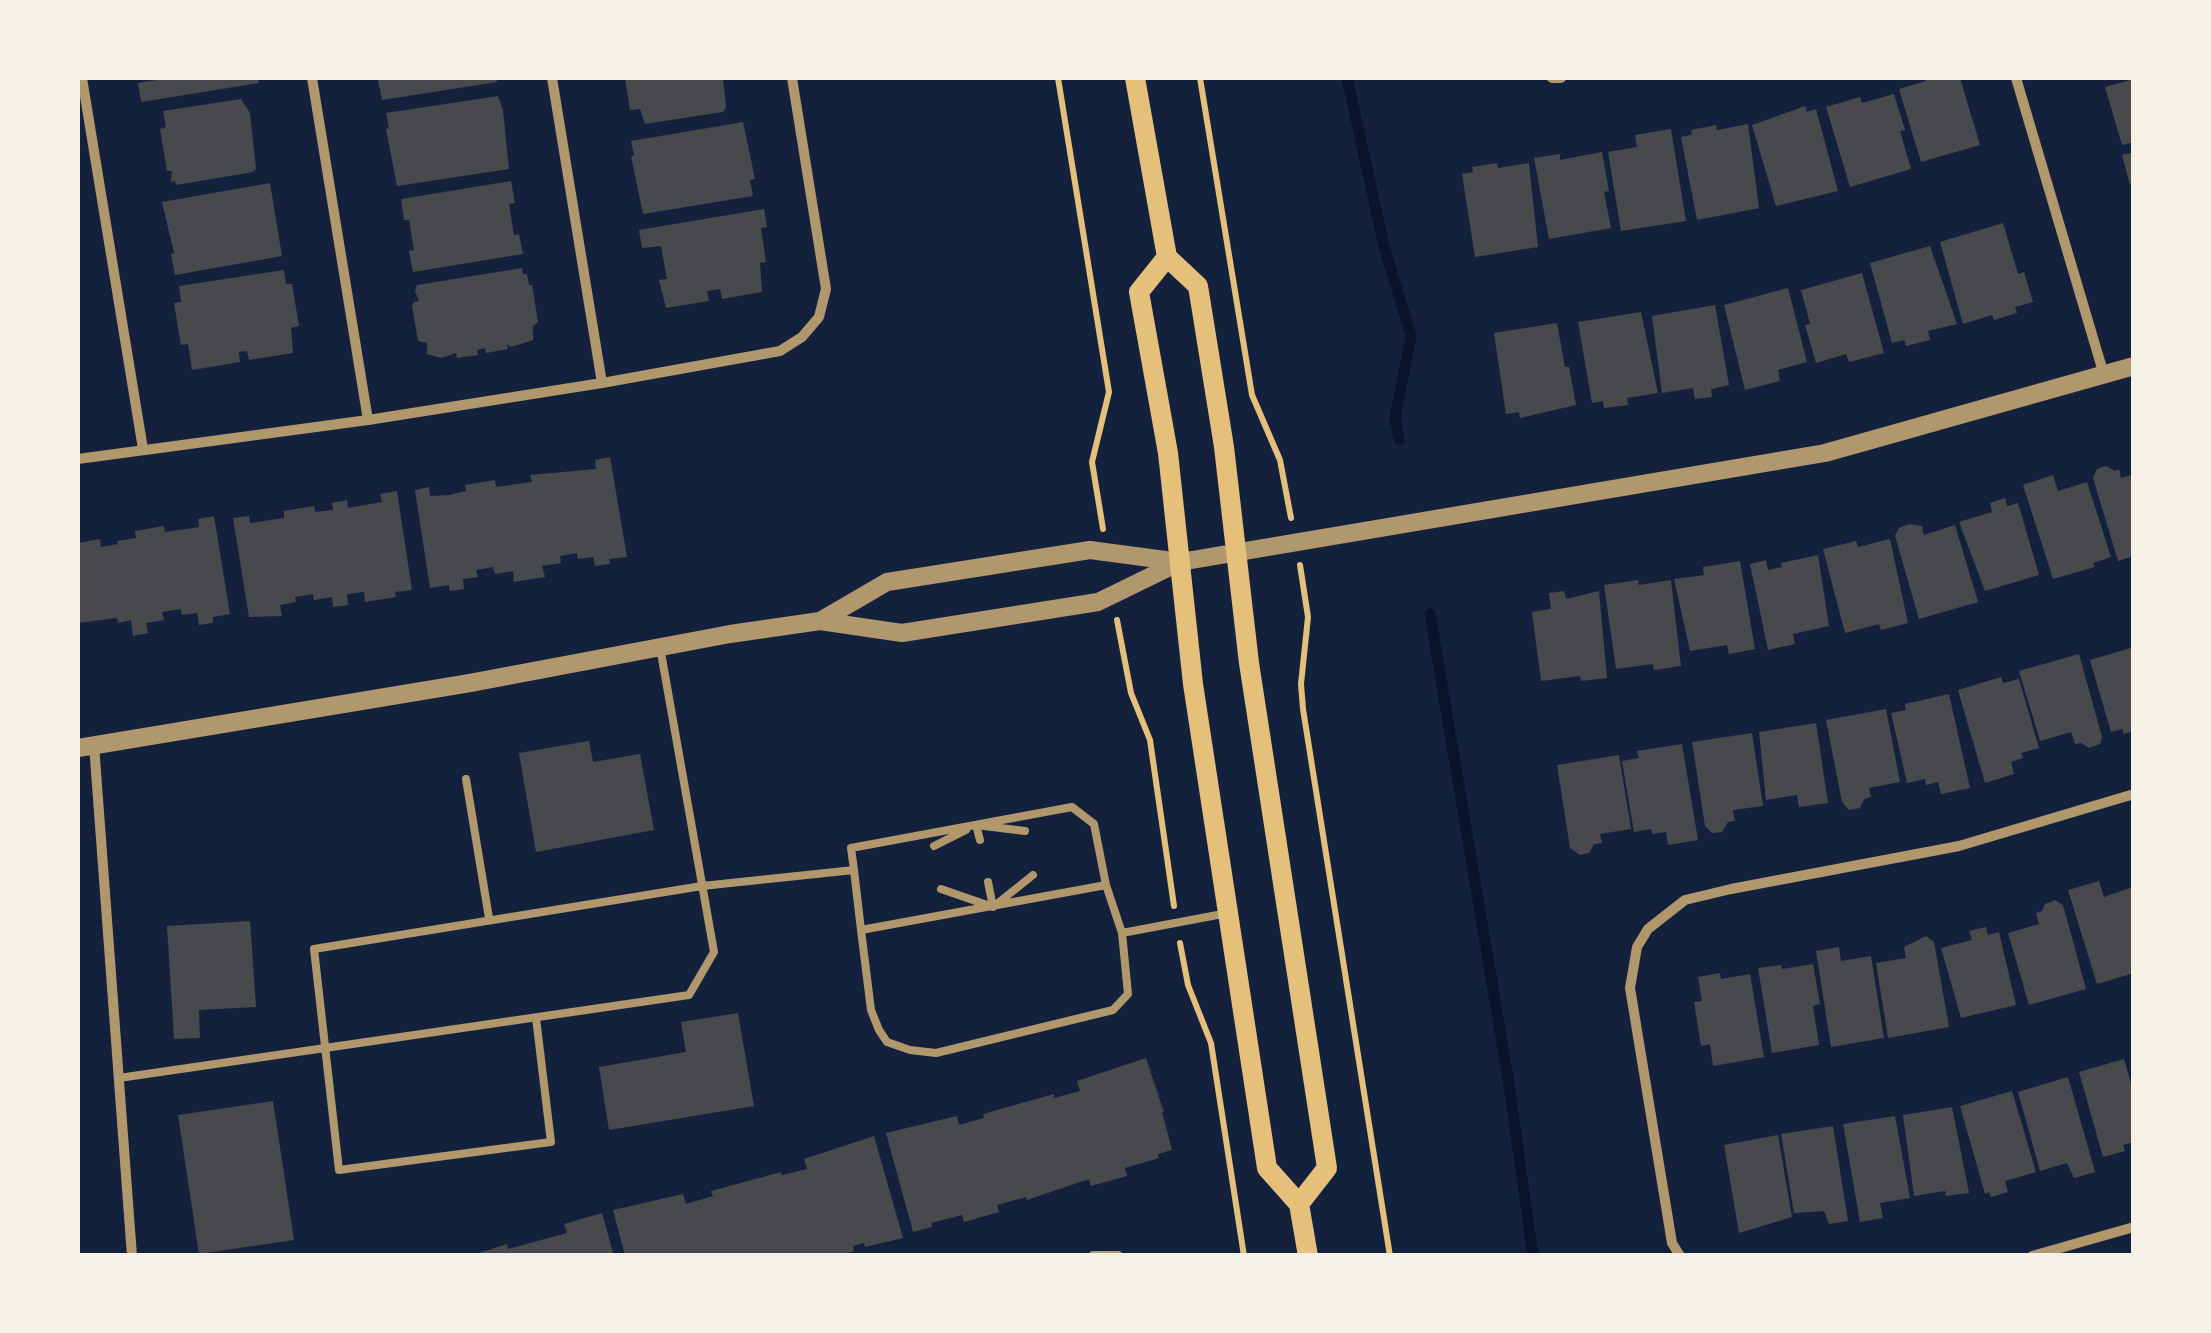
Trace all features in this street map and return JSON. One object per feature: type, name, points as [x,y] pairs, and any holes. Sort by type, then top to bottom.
[{"type":"main road","points":[[1135,78],[1168,257],[1198,286],[1224,447],[1248,663],[1327,1168],[1299,1204]]},
{"type":"main road","points":[[1168,257],[1139,292],[1168,452],[1193,684],[1267,1168],[1299,1204],[1308,1256]]},
{"type":"street","points":[[82,78],[142,448]]},
{"type":"street","points":[[312,78],[368,420]]},
{"type":"street","points":[[552,78],[602,384]]},
{"type":"street","points":[[78,459],[368,420],[602,384],[780,351],[802,337],[818,316],[826,290],[792,78]]},
{"type":"street","points":[[1552,78],[1561,78]]},
{"type":"street","points":[[2016,78],[2104,375]]},
{"type":"street","points":[[820,621],[887,582],[1090,550],[1180,562],[1824,453],[2134,366]]},
{"type":"street","points":[[132,1256],[119,1078],[86,747],[820,621],[902,633],[1098,602],[1180,562]]},
{"type":"street","points":[[1680,1256],[1672,1243],[1630,988],[1632,966],[1648,929],[1685,900],[1959,846],[2134,794]]},
{"type":"street","points":[[2032,1256],[2134,1227]]},
{"type":"street","points":[[1094,1256],[1118,1256]]},
{"type":"lane","points":[[119,1078],[689,994],[714,952],[660,646]]},
{"type":"lane","points":[[466,779],[488,918]]},
{"type":"lane","points":[[1072,807],[1094,824],[1106,885],[1122,933],[1128,994],[1113,1010],[936,1053],[887,1042],[871,1010],[854,870],[851,848],[1072,807]]},
{"type":"lane","points":[[976,825],[980,840]]},
{"type":"lane","points":[[934,846],[976,825],[1025,831]]},
{"type":"lane","points":[[536,1018],[551,1142],[339,1170],[314,949],[702,886],[854,870]]},
{"type":"lane","points":[[993,907],[1033,875]]},
{"type":"lane","points":[[988,882],[993,907]]},
{"type":"lane","points":[[861,930],[1106,885]]},
{"type":"lane","points":[[940,889],[993,907]]},
{"type":"lane","points":[[1122,933],[1228,913]]},
{"type":"path","points":[[1058,78],[1108,392],[1092,462],[1099,506]]},
{"type":"path","points":[[1200,78],[1252,395],[1280,460],[1288,499]]},
{"type":"path","points":[[1303,585],[1308,617],[1301,684],[1303,708],[1390,1256]]},
{"type":"path","points":[[1120,637],[1131,694],[1150,740],[1188,985],[1213,1051],[1244,1256]]},
{"type":"building","points":[[169,78],[258,78],[259,83],[141,102],[138,83]]},
{"type":"building","points":[[496,78],[497,82],[382,100],[378,80]]},
{"type":"building","points":[[625,78],[723,78],[726,108],[723,112],[645,124],[640,109],[630,110]]},
{"type":"building","points":[[1925,78],[1960,78],[1980,145],[1921,162],[1899,89],[1926,81]]},
{"type":"building","points":[[2134,79],[2134,142],[2122,145],[2105,87]]},
{"type":"building","points":[[1894,94],[1911,169],[1850,187],[1826,107],[1860,97],[1862,103]]},
{"type":"building","points":[[498,96],[509,169],[397,186],[386,113]]},
{"type":"building","points":[[241,99],[250,113],[256,169],[176,185],[171,182],[172,171],[167,171],[160,129],[166,127],[163,111]]},
{"type":"building","points":[[1805,106],[1807,112],[1816,109],[1838,191],[1776,206],[1752,125]]},
{"type":"building","points":[[743,122],[755,179],[750,180],[753,196],[643,214],[631,141]]},
{"type":"building","points":[[1748,124],[1759,208],[1697,220],[1681,137],[1692,135],[1691,130],[1716,125],[1717,130]]},
{"type":"building","points":[[1671,129],[1686,221],[1621,231],[1608,152],[1637,147],[1635,135]]},
{"type":"building","points":[[1602,152],[1611,228],[1549,239],[1534,158],[1560,154],[1560,160]]},
{"type":"building","points":[[2134,152],[2134,184],[2130,185],[2122,155]]},
{"type":"building","points":[[1497,163],[1498,168],[1529,163],[1538,247],[1475,257],[1462,174],[1473,172],[1472,167]]},
{"type":"building","points":[[511,181],[515,203],[509,204],[514,235],[519,234],[523,254],[413,272],[409,251],[414,250],[401,199]]},
{"type":"building","points":[[270,183],[282,256],[175,275],[162,202]]},
{"type":"building","points":[[764,209],[767,227],[761,228],[766,262],[760,263],[762,292],[722,299],[720,289],[707,291],[709,301],[666,308],[659,280],[667,279],[661,246],[642,248],[639,230]]},
{"type":"building","points":[[2003,223],[2018,274],[2024,272],[2033,302],[2015,307],[2017,313],[1994,320],[1992,315],[1963,324],[1940,242]]},
{"type":"building","points":[[1930,246],[1957,324],[1928,331],[1930,340],[1906,346],[1904,340],[1892,343],[1870,263]]},
{"type":"building","points":[[522,268],[532,285],[538,322],[533,326],[533,340],[511,347],[507,344],[508,349],[486,353],[485,348],[477,350],[478,355],[457,358],[456,353],[441,358],[427,354],[427,343],[418,341],[412,306],[419,301],[417,285]]},
{"type":"building","points":[[284,270],[286,284],[292,284],[299,326],[291,328],[293,353],[249,360],[247,351],[239,352],[240,362],[192,370],[188,344],[181,345],[174,303],[181,302],[179,286]]},
{"type":"building","points":[[1862,273],[1884,353],[1849,362],[1846,354],[1816,363],[1805,325],[1810,324],[1801,290]]},
{"type":"building","points":[[1788,288],[1807,362],[1778,370],[1780,381],[1745,390],[1724,305]]},
{"type":"building","points":[[1715,305],[1729,385],[1711,389],[1712,397],[1695,399],[1693,388],[1662,393],[1652,316]]},
{"type":"building","points":[[1641,312],[1658,393],[1627,398],[1628,405],[1604,408],[1603,401],[1592,403],[1578,322]]},
{"type":"building","points":[[1557,323],[1576,405],[1520,418],[1519,412],[1506,414],[1494,333]]},
{"type":"building","points":[[610,457],[627,557],[595,566],[593,557],[578,559],[577,553],[560,556],[561,563],[542,566],[545,577],[514,582],[513,571],[495,574],[493,567],[476,570],[478,577],[463,579],[464,589],[450,591],[449,585],[430,588],[415,490],[429,487],[430,496],[449,495],[466,491],[465,485],[495,480],[496,487],[532,482],[530,475],[596,469],[595,460]]},
{"type":"building","points":[[2097,469],[2119,469],[2121,478],[2134,474],[2134,556],[2118,561],[2093,478]]},
{"type":"building","points":[[2053,475],[2058,491],[2087,482],[2111,557],[2093,563],[2095,567],[2053,579],[2023,485]]},
{"type":"building","points":[[397,491],[412,590],[365,602],[364,592],[347,594],[348,605],[333,607],[332,597],[314,600],[313,594],[280,605],[282,616],[249,617],[233,518],[249,516],[250,523],[284,518],[284,511],[314,506],[315,512],[333,510],[332,503],[347,500],[348,508],[382,502],[380,494]]},
{"type":"building","points":[[2005,498],[2007,506],[2018,503],[2039,575],[1985,591],[1959,522],[1992,512],[1990,503]]},
{"type":"building","points":[[214,516],[230,614],[199,625],[197,613],[182,615],[181,609],[162,612],[164,620],[146,623],[148,633],[133,636],[131,620],[78,623],[78,543],[100,539],[101,547],[118,544],[117,541],[136,538],[135,531],[164,526],[165,532],[199,527],[198,519]]},
{"type":"building","points":[[1909,524],[1922,526],[1924,535],[1955,525],[1978,602],[1919,619],[1895,536],[1899,528]]},
{"type":"building","points":[[1890,539],[1908,623],[1881,630],[1879,624],[1845,633],[1823,549],[1856,541],[1858,547]]},
{"type":"building","points":[[1818,555],[1829,626],[1793,634],[1795,644],[1768,650],[1750,564],[1766,560],[1768,570]]},
{"type":"building","points":[[1740,561],[1755,649],[1729,654],[1727,645],[1690,651],[1674,579],[1704,575],[1703,567]]},
{"type":"building","points":[[1638,580],[1639,585],[1671,580],[1681,666],[1654,670],[1653,664],[1616,669],[1604,585]]},
{"type":"building","points":[[1564,591],[1566,599],[1599,591],[1607,678],[1581,681],[1580,676],[1541,681],[1532,612],[1551,609],[1549,593]]},
{"type":"building","points":[[2134,647],[2134,731],[2111,732],[2090,660]]},
{"type":"building","points":[[2079,654],[2102,737],[2100,744],[2089,748],[2075,744],[2071,732],[2040,741],[2019,671]]},
{"type":"building","points":[[2001,677],[2003,683],[2019,679],[2039,748],[2021,753],[2023,758],[2011,762],[2014,774],[1985,783],[1958,690]]},
{"type":"building","points":[[1949,694],[1970,788],[1941,794],[1938,782],[1926,785],[1925,779],[1907,783],[1891,713],[1906,710],[1905,704]]},
{"type":"building","points":[[1886,709],[1900,782],[1869,788],[1871,797],[1864,799],[1860,808],[1849,810],[1842,802],[1826,720]]},
{"type":"building","points":[[1816,723],[1828,803],[1799,807],[1797,795],[1766,800],[1759,732]]},
{"type":"building","points":[[1752,733],[1763,806],[1733,810],[1735,821],[1728,822],[1722,832],[1712,833],[1705,826],[1692,742]]},
{"type":"building","points":[[589,741],[593,762],[640,754],[654,830],[536,852],[519,753]]},
{"type":"building","points":[[1682,744],[1698,840],[1668,845],[1666,832],[1634,832],[1622,761],[1639,758],[1637,751]]},
{"type":"building","points":[[1619,755],[1631,829],[1600,834],[1602,843],[1580,855],[1570,848],[1557,765]]},
{"type":"building","points":[[2099,881],[2104,897],[2133,887],[2134,973],[2097,984],[2068,890]]},
{"type":"building","points":[[2055,900],[2063,905],[2086,989],[2029,1005],[2008,933],[2039,924],[2036,913]]},
{"type":"building","points":[[250,921],[256,1007],[199,1010],[200,1038],[174,1039],[167,926]]},
{"type":"building","points":[[1986,927],[1988,935],[1999,932],[2016,1005],[1961,1018],[1941,948],[1972,940],[1969,931]]},
{"type":"building","points":[[1926,936],[1934,942],[1949,1027],[1888,1038],[1876,963],[1906,958],[1904,947]]},
{"type":"building","points":[[1839,947],[1841,961],[1871,956],[1884,1038],[1831,1047],[1816,951]]},
{"type":"building","points":[[1813,964],[1820,1004],[1813,1006],[1819,1045],[1772,1053],[1758,968]]},
{"type":"building","points":[[1720,973],[1721,979],[1750,974],[1764,1057],[1713,1066],[1710,1044],[1701,1046],[1694,1002],[1702,1001],[1698,977]]},
{"type":"building","points":[[738,1013],[754,1106],[609,1130],[599,1067],[686,1052],[681,1022]]},
{"type":"building","points":[[1146,1058],[1172,1150],[1125,1168],[1127,1176],[1091,1186],[1089,1179],[1027,1200],[1026,1197],[997,1205],[999,1212],[964,1222],[962,1215],[913,1232],[886,1133],[957,1116],[959,1125],[984,1118],[983,1114],[1054,1094],[1054,1098],[1080,1091],[1077,1081]]},
{"type":"building","points":[[2124,1059],[2134,1094],[2134,1142],[2123,1145],[2125,1151],[2103,1157],[2079,1072]]},
{"type":"building","points":[[2068,1077],[2095,1172],[2074,1178],[2067,1163],[2040,1171],[2018,1092]]},
{"type":"building","points":[[2012,1091],[2036,1172],[2005,1181],[2008,1192],[1991,1197],[1989,1192],[1985,1194],[1960,1106]]},
{"type":"building","points":[[273,1101],[294,1240],[199,1254],[178,1115]]},
{"type":"building","points":[[1952,1107],[1969,1193],[1946,1196],[1945,1191],[1914,1196],[1903,1115]]},
{"type":"building","points":[[1895,1116],[1910,1198],[1880,1203],[1883,1218],[1860,1222],[1843,1124]]},
{"type":"building","points":[[1833,1126],[1848,1221],[1829,1224],[1824,1211],[1794,1213],[1781,1134]]},
{"type":"building","points":[[1778,1135],[1792,1217],[1739,1233],[1724,1145]]},
{"type":"building","points":[[874,1136],[903,1238],[853,1246],[854,1251],[838,1256],[625,1256],[613,1210],[683,1194],[686,1204],[713,1196],[711,1191],[807,1169],[804,1159]]},
{"type":"building","points":[[602,1213],[614,1256],[470,1256],[507,1244],[508,1249],[567,1233],[564,1224]]},
{"type":"waterway","points":[[1347,78],[1384,246],[1411,336],[1395,418],[1399,439]]},
{"type":"waterway","points":[[1430,614],[1508,1078],[1533,1256]]}]
